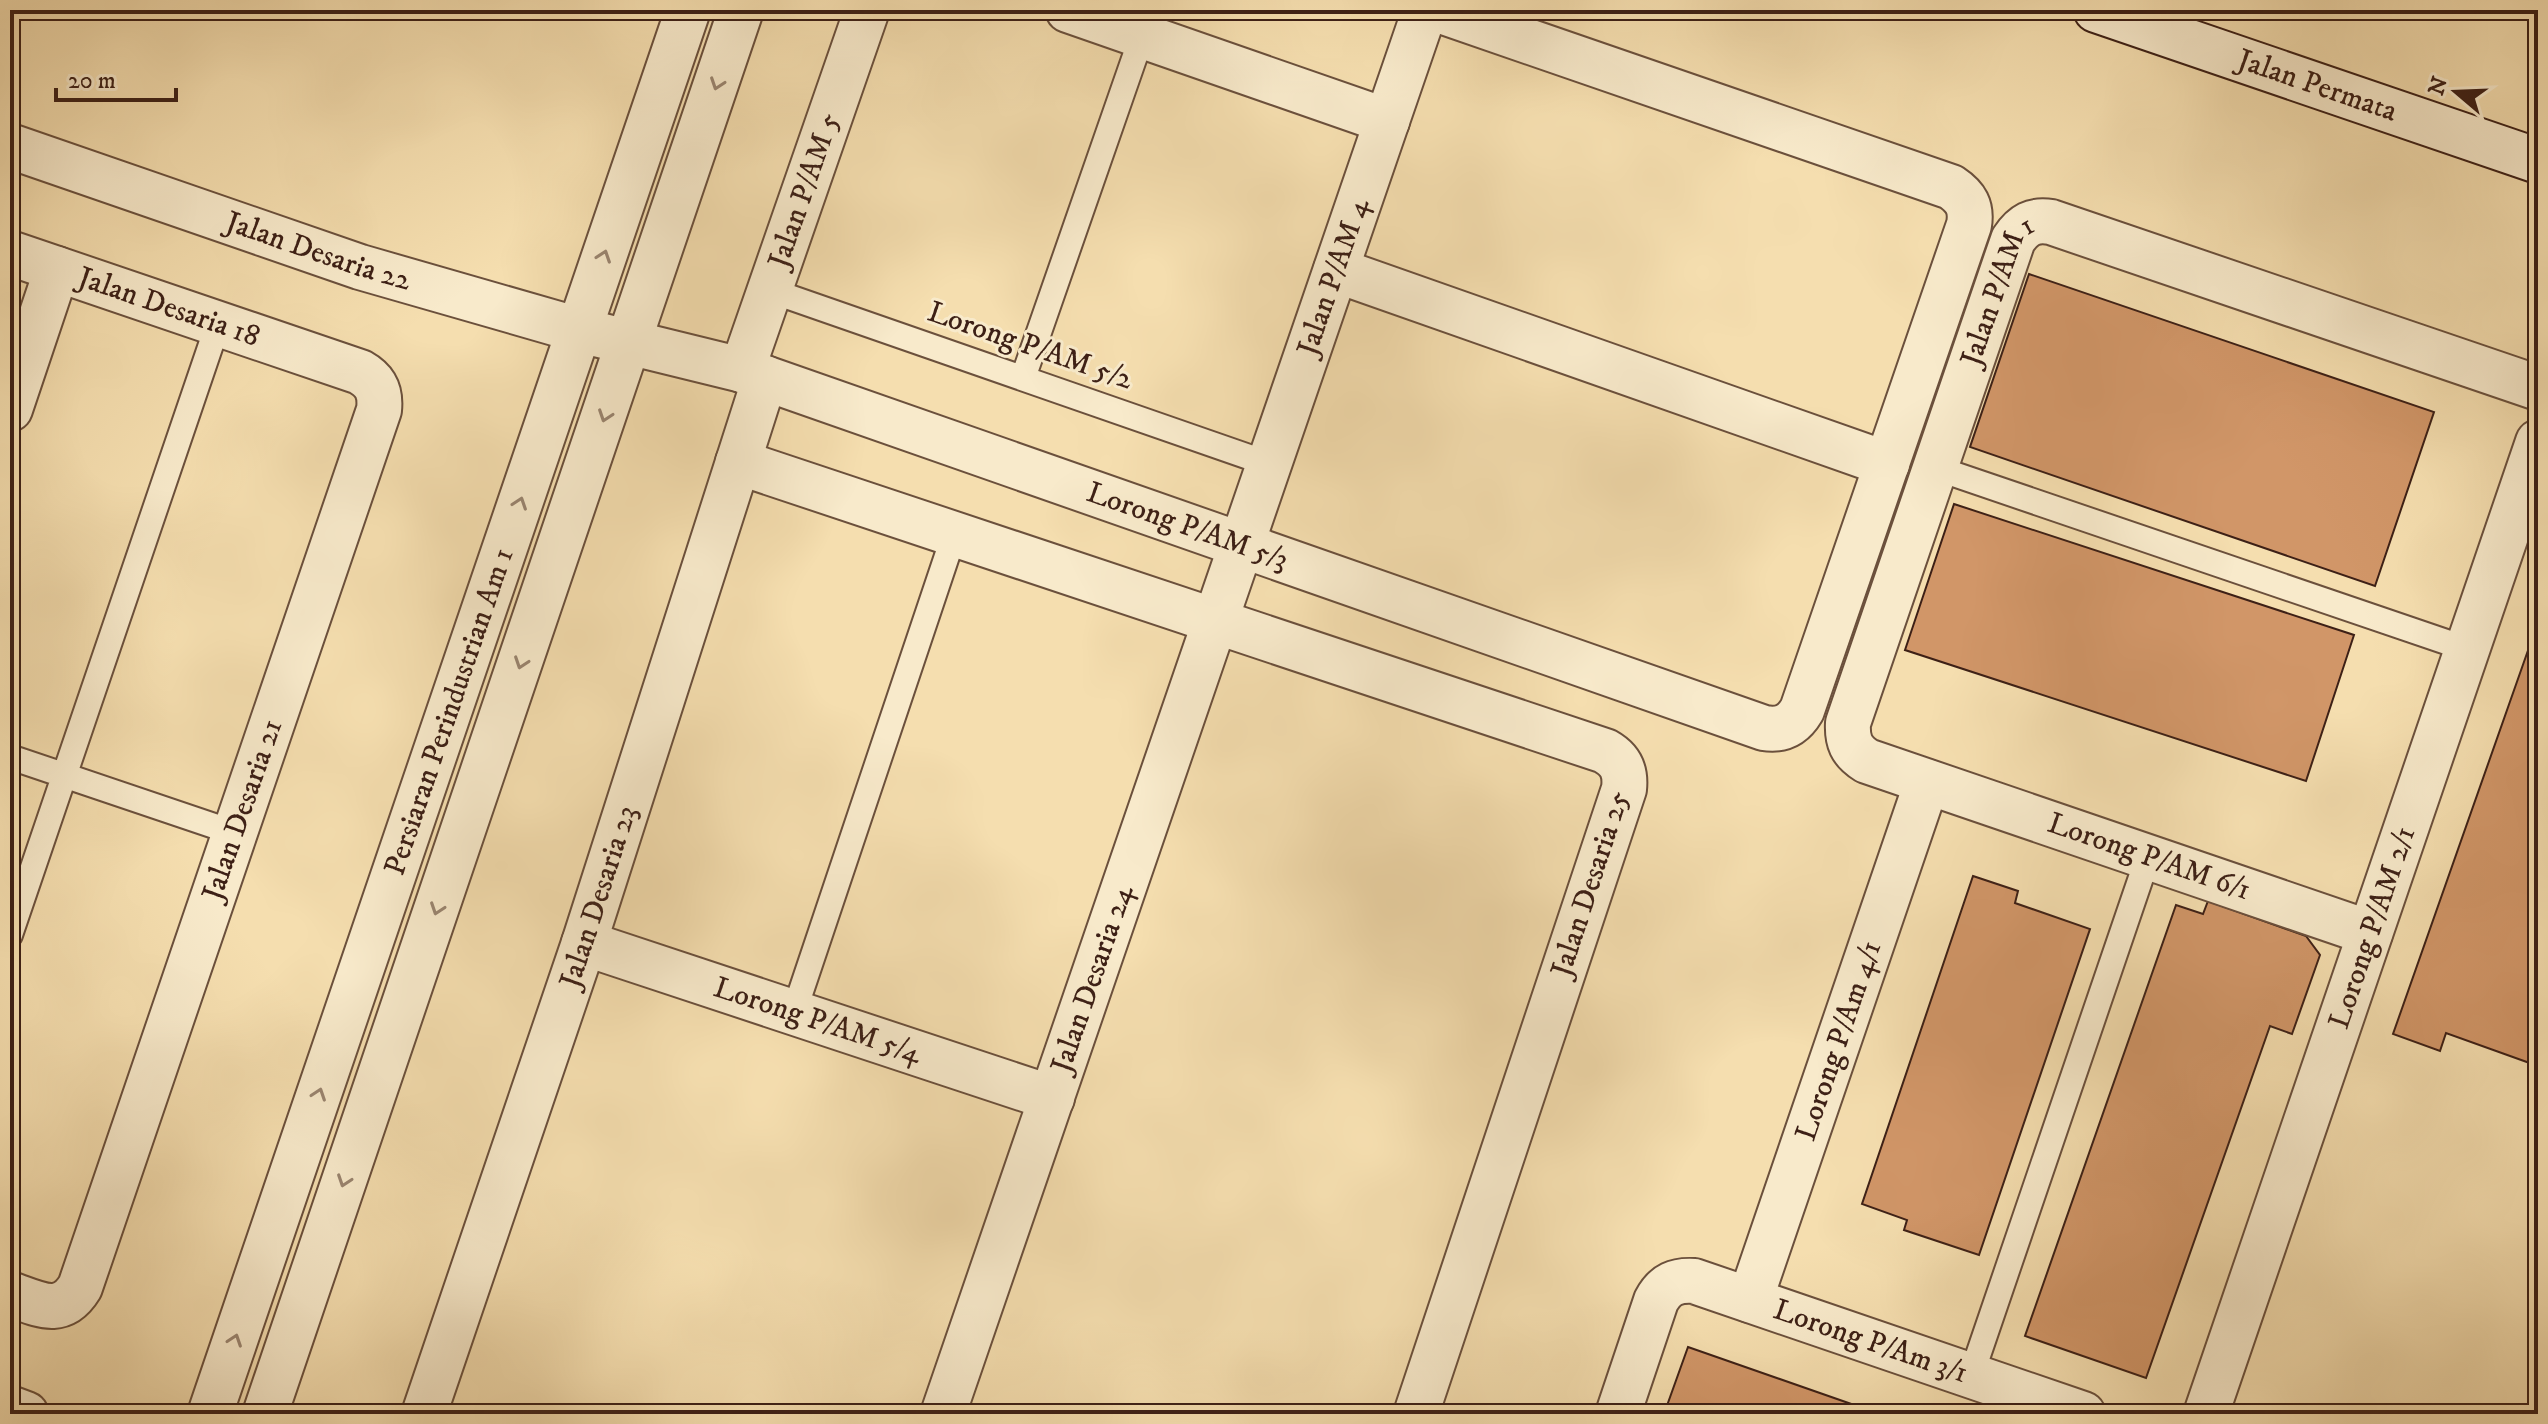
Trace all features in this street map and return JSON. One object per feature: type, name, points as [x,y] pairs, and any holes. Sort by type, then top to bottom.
[{"type":"street","name":"Persiaran Perindustrian Am 1","points":[[210,1414],[688,10]]},
{"type":"street","name":"Persiaran Perindustrian Am 1","points":[[265,1414],[741,10]]},
{"type":"street","name":"Jalan P/AM 5","points":[[753,374],[769,290],[867,10]]},
{"type":"street","points":[[1068,10],[1387,121]]},
{"type":"street","name":"Jalan P/AM 4","points":[[1241,545],[1425,10]]},
{"type":"street","points":[[1336,270],[1887,464],[1969,225],[1971,214],[1968,203],[1960,193],[1438,10]]},
{"type":"street","name":"Jalan Permata","points":[[2096,10],[2538,161]]},
{"type":"street","name":"Jalan Desaria 22","points":[[10,146],[360,267],[630,343]]},
{"type":"street","name":"Jalan P/AM 1","points":[[1927,782],[1867,761],[1850,746],[1848,723],[2013,240],[2028,223],[2040,220],[2057,224],[2538,388]]},
{"type":"street","name":"Jalan Desaria 18","points":[[10,253],[327,361]]},
{"type":"street","points":[[10,409],[57,269]]},
{"type":"street","name":"Lorong P/AM 5/3","points":[[630,343],[753,374],[1742,721],[1776,730],[1796,720],[1802,710],[1887,464]]},
{"type":"street","name":"Jalan Desaria 21","points":[[10,1294],[54,1307],[65,1304],[80,1287],[379,410],[380,398],[370,378],[327,361]]},
{"type":"street","name":"Jalan Desaria 23","points":[[424,1414],[584,943],[738,462],[753,374]]},
{"type":"street","name":"Lorong P/AM 2/1","points":[[2206,1414],[2538,442]]},
{"type":"street","points":[[738,462],[1215,622]]},
{"type":"street","name":"Jalan Desaria 24","points":[[943,1414],[1241,545]]},
{"type":"street","name":"Jalan Desaria 25","points":[[1215,622],[1605,751],[1615,757],[1626,777],[1416,1414]]},
{"type":"street","name":"Lorong P/AM 6/1","points":[[1927,782],[2370,933]]},
{"type":"street","name":"Lorong P/Am 4/1","points":[[1750,1300],[1927,782]]},
{"type":"street","name":"Lorong P/AM 5/4","points":[[584,943],[1052,1098]]},
{"type":"street","name":"Lorong P/Am 3/1","points":[[1618,1414],[1662,1290],[1671,1283],[1683,1280],[1694,1281],[2083,1414]]},
{"type":"street","points":[[10,1408],[26,1414]]},
{"type":"lane","points":[[1023,378],[1142,36]]},
{"type":"lane","name":"Lorong P/AM 5/2","points":[[769,290],[1269,464]]},
{"type":"lane","points":[[10,935],[218,324]]},
{"type":"lane","points":[[1936,468],[2467,649]]},
{"type":"lane","points":[[794,1012],[954,535]]},
{"type":"lane","points":[[10,757],[235,833]]},
{"type":"lane","points":[[1971,1376],[2148,857]]},
{"type":"building","points":[[2029,274],[2434,412],[2375,586],[1970,447]]},
{"type":"building","points":[[1954,504],[2354,635],[2306,781],[1905,650]]},
{"type":"building","points":[[2538,622],[2538,1066],[2446,1033],[2440,1051],[2393,1034]]},
{"type":"building","points":[[1973,876],[2018,891],[2015,903],[2090,929],[1979,1255],[1904,1230],[1907,1220],[1862,1204]]},
{"type":"building","points":[[2208,901],[2306,936],[2320,955],[2292,1034],[2270,1026],[2146,1378],[2025,1336],[2176,905],[2203,914]]},
{"type":"building","points":[[1688,1347],[1880,1414],[1664,1414]]}]
